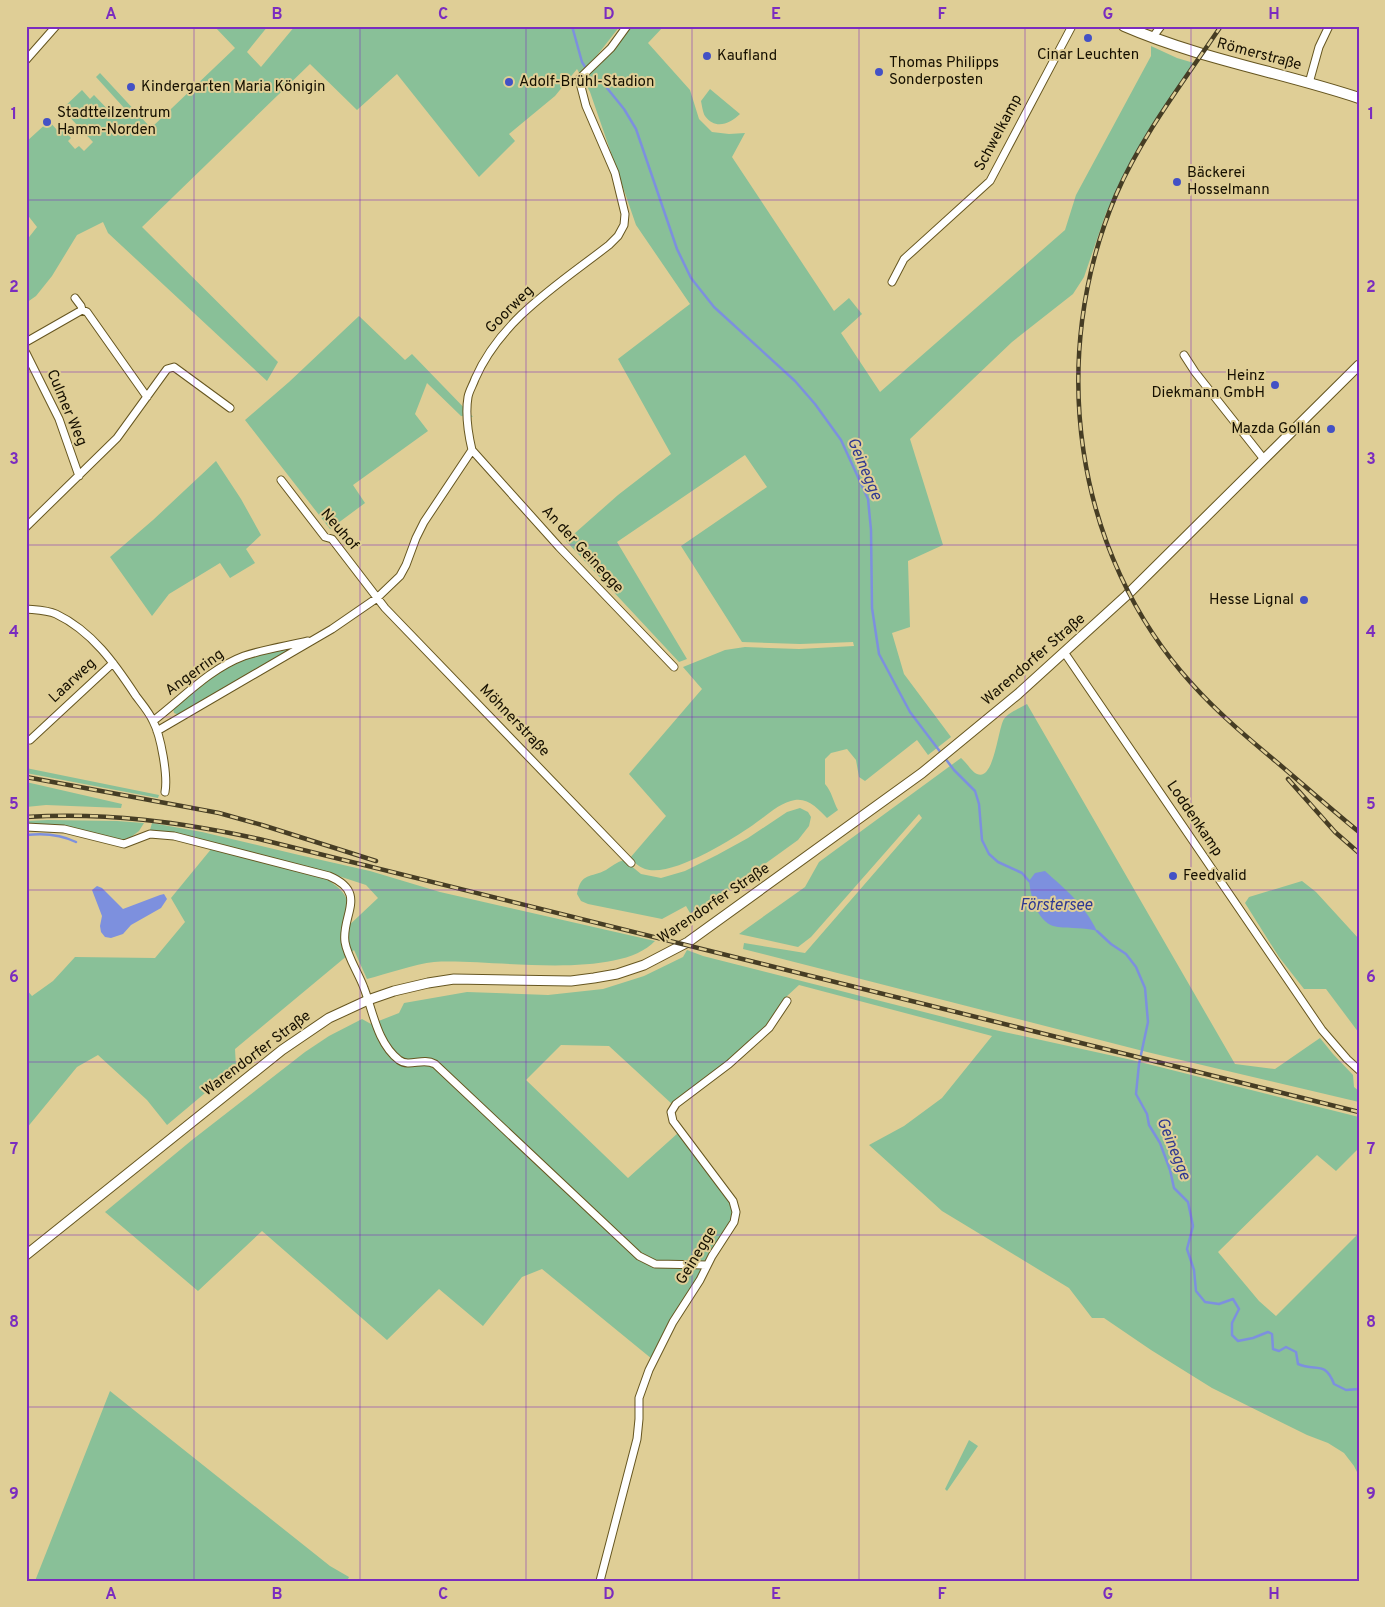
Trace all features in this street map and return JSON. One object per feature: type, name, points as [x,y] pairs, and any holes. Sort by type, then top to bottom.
[{"type":"main road","name":"Römerstraße","points":[[1124,26],[1202,55],[1359,98]]},
{"type":"street","points":[[26,60],[56,26]]},
{"type":"street","name":"Goorweg","points":[[472,450],[467,431],[468,396],[482,363],[502,335],[520,317],[538,300],[609,245],[618,236],[624,225],[625,214],[615,173],[586,106],[579,79],[611,48],[627,26]]},
{"type":"street","name":"Schwelkamp","points":[[892,282],[904,259],[990,181],[1072,26]]},
{"type":"street","points":[[1152,38],[1161,26]]},
{"type":"street","points":[[1309,83],[1319,47],[1329,26]]},
{"type":"street","points":[[75,298],[147,397]]},
{"type":"street","points":[[26,342],[82,310]]},
{"type":"street","name":"Culmer Weg","points":[[26,353],[59,418],[79,476]]},
{"type":"street","points":[[1184,355],[1206,387],[1263,458]]},
{"type":"street","name":"Warendorfer Straße","points":[[26,1255],[303,1034],[329,1018],[368,1000],[437,982],[480,979],[570,981],[617,974],[644,965],[688,942],[922,773],[1018,694],[1127,595],[1263,458],[1359,365]]},
{"type":"street","points":[[26,527],[116,438],[167,369],[174,367],[230,408]]},
{"type":"street","points":[[377,598],[400,576],[424,522],[472,450]]},
{"type":"street","name":"An der Geinegge","points":[[472,450],[559,547],[674,666]]},
{"type":"street","name":"Neuhof","points":[[281,480],[325,537],[332,539],[377,598]]},
{"type":"street","name":"Angerring","points":[[157,731],[314,640],[377,598]]},
{"type":"street","name":"Möhnerstraße","points":[[377,598],[631,863]]},
{"type":"street","points":[[26,609],[55,614],[71,623],[100,646],[113,663],[153,721],[166,769],[165,792]]},
{"type":"street","name":"Angerring","points":[[153,721],[220,668],[243,656],[314,640]]},
{"type":"street","name":"Loddenkamp","points":[[1064,652],[1317,1022],[1347,1059],[1359,1070]]},
{"type":"street","name":"Laarweg","points":[[30,740],[113,663]]},
{"type":"street","points":[[26,827],[64,829],[124,844],[150,834],[174,836],[336,879],[347,890],[350,897],[351,909],[345,933],[345,943],[381,1036],[389,1050],[399,1060],[412,1063],[423,1060],[435,1064],[639,1256],[655,1264],[707,1265]]},
{"type":"street","name":"Geinegge","points":[[600,1581],[637,1439],[639,1398],[649,1370],[673,1322],[734,1222],[736,1212],[733,1201],[672,1121],[672,1112],[676,1104],[729,1064],[769,1028],[787,1001]]},
{"type":"street","points":[[690,1265],[700,1280]]},
{"type":"green space","points":[[214,26],[268,26],[247,52],[261,67],[295,26],[620,26],[595,58],[598,65],[615,49],[631,26],[664,26],[648,43],[690,90],[699,119],[712,132],[745,133],[732,157],[834,311],[849,298],[862,314],[841,333],[880,392],[1065,230],[1076,195],[1151,56],[1151,46],[1177,58],[1194,63],[1145,136],[1130,163],[1106,213],[1084,277],[1073,294],[1012,342],[910,439],[943,545],[908,561],[910,627],[892,633],[904,674],[951,737],[928,755],[917,740],[865,781],[859,777],[856,760],[847,749],[831,753],[825,759],[825,784],[838,810],[827,818],[817,808],[805,801],[789,801],[716,848],[685,863],[670,868],[645,869],[630,858],[666,816],[629,774],[702,689],[683,667],[725,650],[745,647],[799,649],[854,646],[853,642],[800,644],[742,642],[681,546],[767,487],[745,455],[617,542],[687,659],[679,662],[566,541],[618,495],[671,454],[618,359],[690,304],[636,225],[590,92],[577,69],[555,96],[509,134],[515,141],[479,177],[397,74],[357,110],[310,64],[142,227],[278,362],[267,381],[108,233],[103,222],[77,235],[52,276],[36,296],[26,303],[26,241],[37,227],[26,213],[26,142],[49,121],[57,130],[61,127],[71,138],[68,141],[75,149],[79,146],[84,151],[93,142],[62,109],[82,90],[90,99],[94,95],[116,118],[125,109],[96,77],[100,73],[151,128],[235,48]]},
{"type":"green space","points":[[710,89],[740,114],[727,123],[722,124],[713,123],[709,120],[704,115],[701,101]]},
{"type":"green space","points":[[359,316],[405,360],[412,354],[473,417],[461,416],[427,383],[415,414],[428,431],[353,485],[365,503],[330,529],[245,420],[289,382]]},
{"type":"green space","points":[[216,461],[241,499],[261,535],[246,549],[255,563],[230,578],[220,563],[169,594],[152,616],[110,557]]},
{"type":"green space","points":[[288,648],[289,650],[179,715],[174,713],[173,708],[201,685],[221,672],[262,653]]},
{"type":"green space","points":[[1027,704],[1235,1064],[1275,1069],[1320,1038],[1353,1075],[1354,1087],[1359,1091],[1359,1102],[1147,1052],[743,949],[744,943],[805,953],[922,818],[919,814],[811,937],[798,947],[739,934],[805,887],[819,862],[961,758],[975,773],[983,774],[988,770],[995,753],[1004,719]]},
{"type":"green space","points":[[26,768],[159,795],[158,798],[26,773]]},
{"type":"green space","points":[[26,782],[122,804],[121,808],[46,805],[26,807]]},
{"type":"green space","points":[[800,808],[808,812],[811,817],[809,826],[798,840],[704,908],[690,913],[686,906],[662,919],[588,904],[581,901],[577,894],[584,879],[624,860],[641,874],[661,878],[685,871],[748,838],[787,812]]},
{"type":"green space","points":[[26,821],[144,823],[139,831],[131,837],[120,841],[53,824],[26,824]]},
{"type":"green space","points":[[152,823],[202,832],[370,871],[440,892],[655,941],[637,954],[612,961],[582,965],[434,962],[367,979],[354,950],[235,1049],[236,1067],[167,1125],[147,1100],[98,1055],[77,1067],[26,1129],[26,989],[32,996],[53,981],[75,957],[155,958],[185,922],[171,898],[212,848],[326,879],[341,890],[347,900],[348,906],[343,931],[378,898],[366,885],[320,870],[172,833],[150,830]]},
{"type":"green space","points":[[1302,881],[1316,892],[1359,939],[1359,1033],[1326,989],[1304,989],[1279,957],[1245,903],[1249,897]]},
{"type":"green space","points":[[687,950],[703,956],[995,1030],[1132,1060],[1359,1117],[1359,1148],[1336,1171],[1317,1155],[1218,1252],[1259,1301],[1276,1316],[1357,1235],[1359,1237],[1359,1476],[1344,1453],[1328,1443],[1307,1435],[1212,1388],[1104,1318],[1092,1318],[1069,1288],[942,1211],[869,1145],[904,1126],[942,1098],[992,1036],[799,985],[786,997],[766,1027],[727,1062],[672,1104],[609,1046],[561,1045],[526,1080],[628,1178],[678,1133],[731,1204],[733,1218],[652,1359],[542,1269],[522,1277],[483,1326],[439,1289],[387,1340],[262,1231],[198,1291],[105,1212],[192,1140],[305,1052],[329,1036],[362,1019],[371,1024],[399,1013],[404,1003],[467,992],[548,995],[603,989],[644,976],[683,957]]},
{"type":"green space","points":[[110,1391],[330,1566],[349,1577],[347,1581],[35,1581]]},
{"type":"green space","points":[[969,1440],[978,1446],[947,1491],[945,1489]]},
{"type":"water","name":"Förstersee","points":[[1045,871],[1080,905],[1097,931],[1058,927],[1045,921],[1037,910],[1029,881],[1035,873]]},
{"type":"water","points":[[97,886],[102,888],[123,909],[164,894],[167,899],[161,908],[131,925],[123,934],[111,938],[105,937],[101,932],[100,926],[102,916],[92,890]]},
{"type":"waterway","name":"Geinegge","points":[[572,26],[582,62],[587,70]]},
{"type":"waterway","name":"Geinegge","points":[[607,88],[624,109],[636,129],[677,249],[691,278],[714,307],[795,381],[815,404],[841,440],[868,499],[871,530],[872,608],[879,654],[910,712],[954,770],[975,791],[979,804],[982,840],[989,854],[998,862],[1022,873],[1029,881]]},
{"type":"waterway","points":[[26,835],[51,835],[64,837],[76,842]]},
{"type":"waterway","name":"Geinegge","points":[[1097,931],[1126,954],[1136,967],[1145,988],[1148,1022],[1139,1064],[1136,1094],[1147,1114],[1149,1125],[1160,1143],[1170,1170],[1174,1188],[1188,1202],[1193,1226],[1187,1249],[1194,1270],[1196,1291],[1205,1302],[1219,1304],[1233,1299],[1239,1309],[1232,1323],[1232,1335],[1238,1341],[1268,1332],[1272,1334],[1273,1349],[1279,1351],[1286,1347],[1296,1352],[1298,1364],[1323,1369],[1331,1377],[1334,1384],[1346,1390],[1359,1389]]},
{"type":"railway","points":[[1221,26],[1164,109],[1138,151],[1116,195],[1095,257],[1082,321],[1078,386],[1084,451],[1097,514],[1120,575],[1152,632],[1192,684],[1213,706],[1245,736],[1359,832]]},
{"type":"railway","points":[[26,777],[219,813],[376,861]]},
{"type":"railway","points":[[1288,779],[1335,832],[1359,853]]},
{"type":"railway","points":[[26,817],[114,817],[172,823],[259,839],[1359,1112]]},
{"type":"place","name":"Cinar Leuchten","points":[[1088,38]]},
{"type":"place","name":"Kaufland","points":[[707,56]]},
{"type":"place","name":"Thomas Philipps Sonderposten","points":[[879,72]]},
{"type":"place","name":"Adolf-Brühl-Stadion","points":[[509,82]]},
{"type":"place","name":"Kindergarten Maria Königin","points":[[131,87]]},
{"type":"place","name":"Stadtteilzentrum Hamm-Norden","points":[[47,122]]},
{"type":"place","name":"Bäckerei Hosselmann","points":[[1177,182]]},
{"type":"place","name":"Heinz Diekmann GmbH","points":[[1275,385]]},
{"type":"place","name":"Mazda Gollan","points":[[1331,429]]},
{"type":"place","name":"Hesse Lignal","points":[[1304,600]]},
{"type":"place","name":"Feedvalid","points":[[1173,876]]}]
